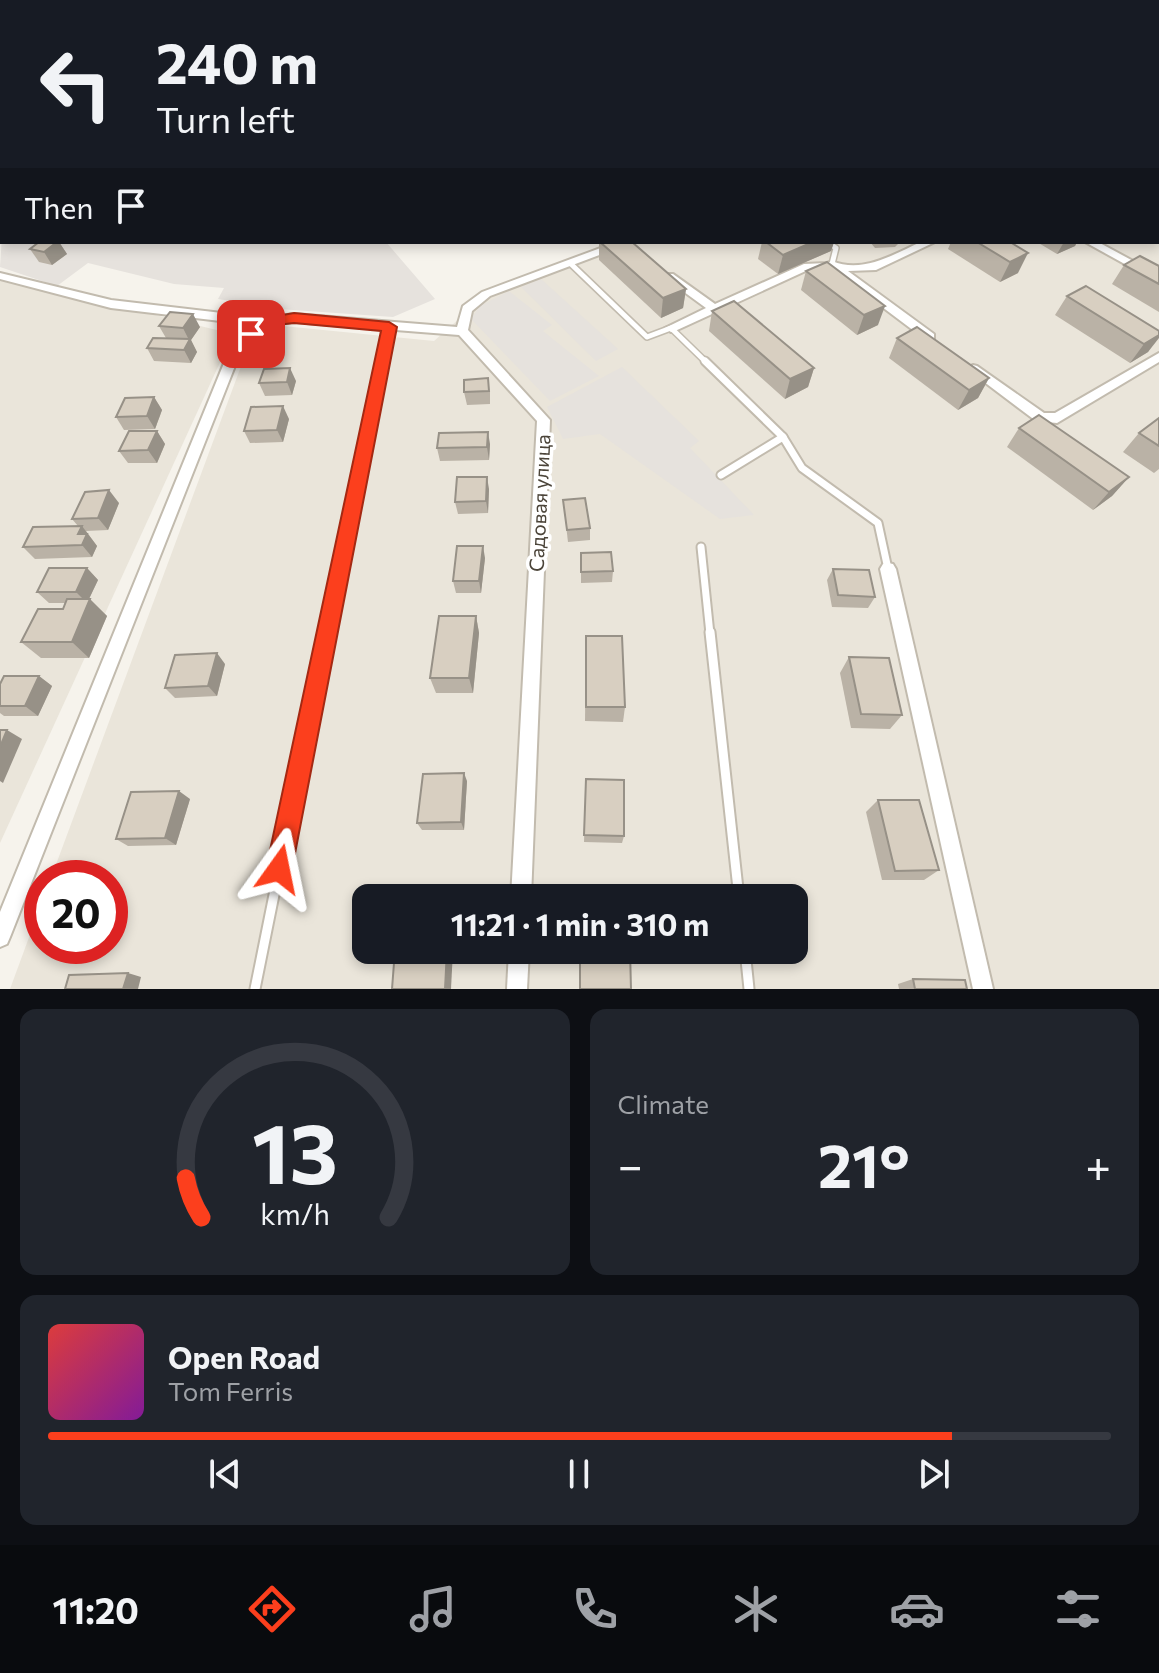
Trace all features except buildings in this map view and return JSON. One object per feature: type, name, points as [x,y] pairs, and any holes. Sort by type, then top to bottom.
[{"type":"street","points":[[0,276],[111,304],[264,322],[294,318],[462,331],[467,309],[486,294],[571,264],[616,244]]},
{"type":"street","points":[[623,244],[632,251]]},
{"type":"street","points":[[671,328],[808,266],[832,264],[872,268],[926,244]]},
{"type":"street","points":[[1094,244],[1159,280]]},
{"type":"street","points":[[832,264],[944,347]]},
{"type":"street","points":[[656,267],[714,308]]},
{"type":"street","points":[[0,937],[237,346],[264,322]]},
{"type":"street","name":"Садовая улица","points":[[462,331],[544,420],[522,884]]},
{"type":"street","points":[[956,357],[1041,418],[1057,418],[1159,357]]},
{"type":"street","points":[[888,569],[983,989]]},
{"type":"street","points":[[517,989],[518,964]]},
{"type":"lane","points":[[830,244],[836,248],[832,264]]},
{"type":"lane","points":[[571,264],[647,337],[671,328],[783,437],[802,468],[878,523],[888,569]]},
{"type":"lane","points":[[255,989],[389,327]]},
{"type":"lane","points":[[721,475],[783,437]]},
{"type":"lane","points":[[701,547],[737,884]]},
{"type":"lane","points":[[746,964],[749,989]]},
{"type":"shaded area","points":[[1,244],[388,244],[435,299],[393,317],[279,309],[218,299],[224,288],[174,284],[88,263],[57,286],[0,267]]},
{"type":"shaded area","points":[[604,244],[1159,244],[1159,989],[10,989],[24,951],[24,964],[128,964],[128,860],[58,860],[253,334],[283,326],[434,341],[478,302]]},
{"type":"shaded area","points":[[0,277],[233,334],[0,843]]},
{"type":"shaded area","points":[[541,279],[618,349],[596,361],[521,287]]},
{"type":"shaded area","points":[[509,291],[552,325],[543,331],[599,376],[550,401],[471,319],[480,306]]},
{"type":"shaded area","points":[[622,367],[699,441],[690,448],[754,515],[720,519],[600,434],[563,439],[547,407]]},
{"type":"route","points":[[251,334],[264,322],[294,318],[389,327],[279,869]]}]
